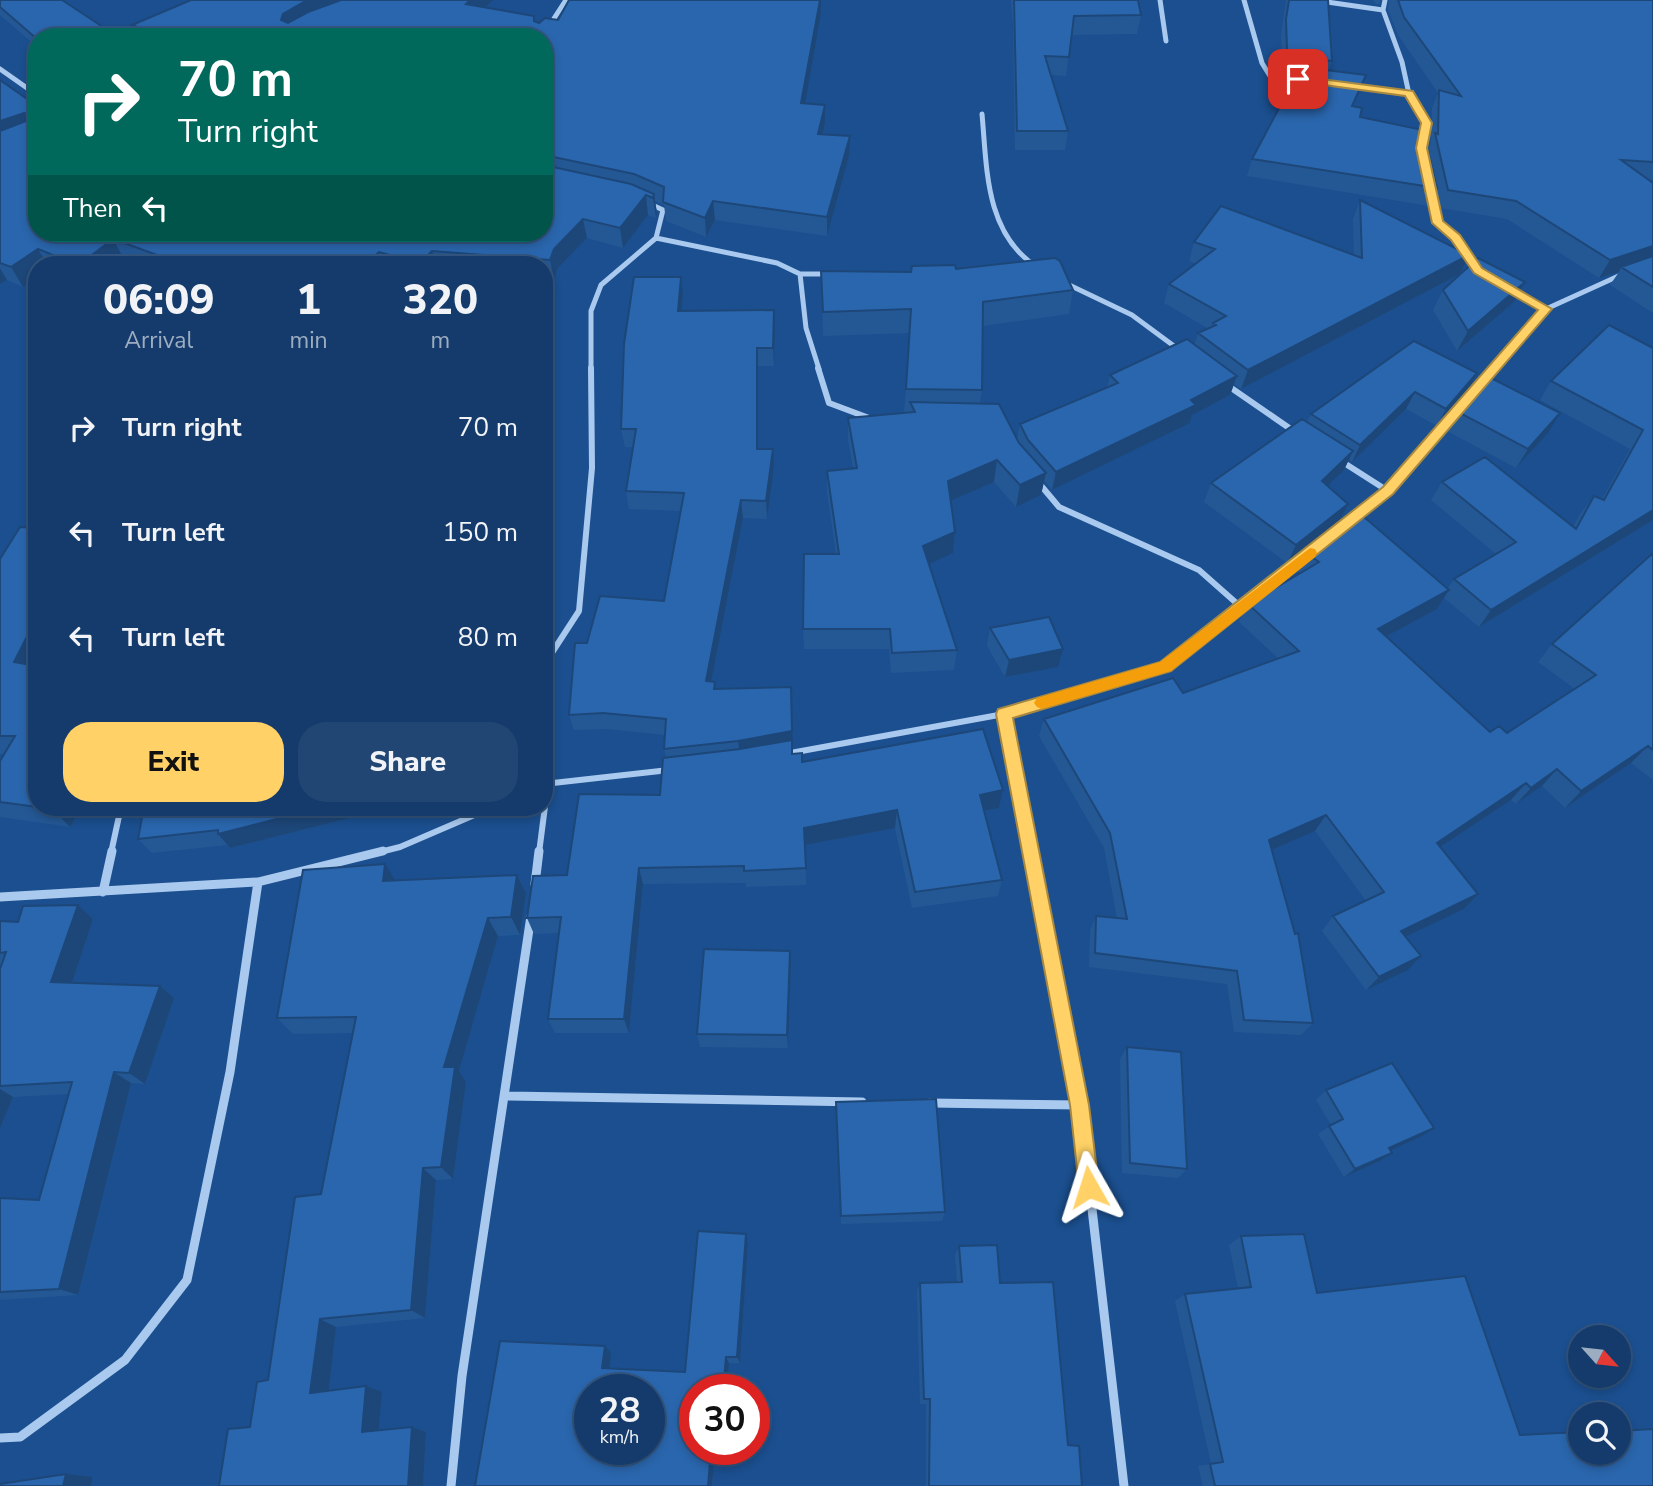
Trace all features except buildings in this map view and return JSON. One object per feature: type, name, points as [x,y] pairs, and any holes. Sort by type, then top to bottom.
[{"type":"street","points":[[548,28],[566,0]]},
{"type":"street","points":[[1160,0],[1166,41]]},
{"type":"street","points":[[1244,0],[1262,63],[1270,76],[1312,81]]},
{"type":"street","points":[[1313,0],[1383,10]]},
{"type":"street","points":[[1385,0],[1383,10],[1402,62],[1409,94],[1426,123],[1421,148]]},
{"type":"street","points":[[0,69],[28,89]]},
{"type":"street","points":[[1353,86],[1409,94]]},
{"type":"street","points":[[982,114],[990,186],[1003,234],[1021,256],[1041,270]]},
{"type":"street","points":[[1429,185],[1438,223],[1455,238],[1478,270],[1489,277]]},
{"type":"street","points":[[553,651],[579,611],[592,468],[591,311],[601,285],[656,238],[663,210],[645,202]]},
{"type":"street","points":[[656,238],[777,263],[800,274],[842,274]]},
{"type":"street","points":[[1346,524],[1388,491],[1546,309],[1632,270]]},
{"type":"street","points":[[800,274],[806,328],[829,403],[863,418],[877,418]]},
{"type":"street","points":[[1063,282],[1132,315],[1186,355]]},
{"type":"street","points":[[1500,283],[1546,309]]},
{"type":"street","points":[[1219,380],[1297,433]]},
{"type":"street","points":[[1331,455],[1388,491]]},
{"type":"street","points":[[1036,480],[1059,507],[1199,570],[1242,608]]},
{"type":"street","points":[[780,755],[1004,714],[1165,667],[1315,549]]},
{"type":"street","points":[[1004,714],[1080,1105],[1124,1486]]},
{"type":"street","points":[[553,781],[672,769]]},
{"type":"street","points":[[103,892],[119,816]]},
{"type":"street","points":[[0,897],[258,881],[400,847],[472,816]]},
{"type":"street","points":[[534,891],[542,816]]},
{"type":"street","points":[[0,1438],[20,1437],[125,1360],[187,1280],[230,1072],[258,881]]},
{"type":"street","points":[[452,1486],[462,1376],[533,904]]},
{"type":"street","points":[[504,1096],[874,1102]]},
{"type":"street","points":[[915,1102],[1080,1105]]},
{"type":"slow traffic","points":[[1042,703],[1165,667],[1310,553]]},
{"type":"route","points":[[1089,1187],[1080,1105],[1004,714],[1165,667],[1388,491],[1546,309],[1478,270],[1455,238],[1438,223],[1421,148],[1426,123],[1409,94],[1298,79]]}]
